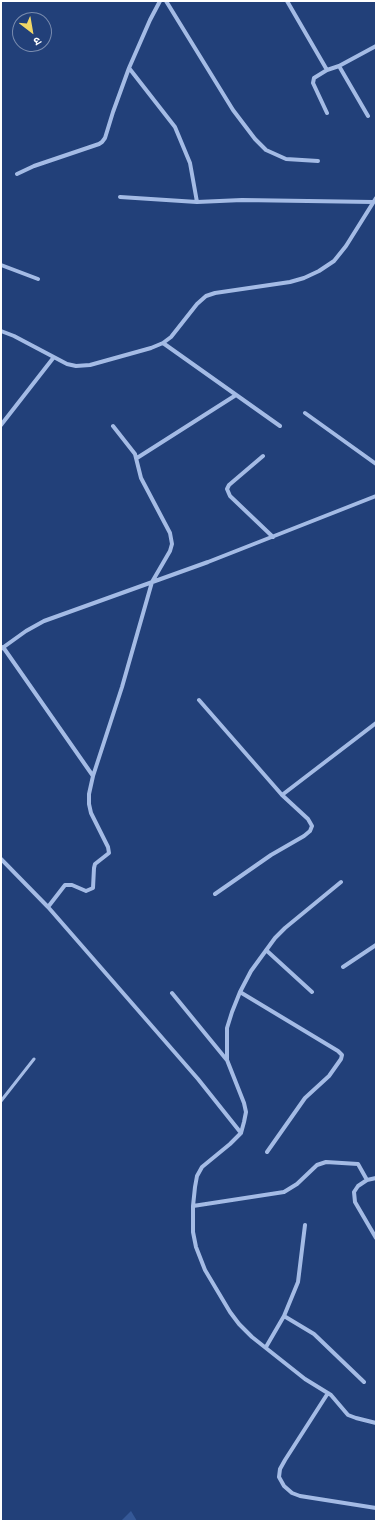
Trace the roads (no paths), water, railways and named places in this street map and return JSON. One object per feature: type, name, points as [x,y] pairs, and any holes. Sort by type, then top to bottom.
[{"type":"street","points":[[17,174],[34,166],[102,142],[105,138],[112,112],[129,68],[160,1]]},
{"type":"street","points":[[166,1],[233,110],[255,139],[266,150],[286,159],[318,161]]},
{"type":"street","points":[[287,1],[327,70]]},
{"type":"street","points":[[327,113],[313,81],[317,76],[327,70],[339,66],[376,46]]},
{"type":"street","points":[[339,66],[368,116]]},
{"type":"street","points":[[129,68],[175,127],[190,163],[197,202]]},
{"type":"street","points":[[120,198],[197,202],[242,200],[375,200]]},
{"type":"street","points":[[1,331],[14,336],[67,364],[76,366],[90,365],[150,348],[163,343],[171,337],[196,304],[206,296],[215,293],[290,282],[304,278],[319,271],[334,261],[346,246],[375,200]]},
{"type":"street","points":[[1,265],[38,279]]},
{"type":"street","points":[[163,343],[280,426]]},
{"type":"street","points":[[1,424],[54,357]]},
{"type":"street","points":[[137,458],[236,395]]},
{"type":"street","points":[[305,413],[376,464]]},
{"type":"street","points":[[48,907],[65,885],[72,885],[86,891],[93,888],[95,864],[109,853],[108,847],[95,822],[89,804],[89,794],[93,776],[122,687],[152,582],[170,551],[171,538],[141,478],[137,458],[133,450],[113,426]]},
{"type":"street","points":[[264,456],[229,485],[227,489],[230,496],[273,537]]},
{"type":"street","points":[[93,776],[2,648],[44,621],[375,498]]},
{"type":"street","points":[[199,700],[282,795],[308,819],[312,826],[310,831],[304,836],[271,855],[215,894]]},
{"type":"street","points":[[282,795],[376,723]]},
{"type":"street","points":[[1,859],[48,907],[198,1079],[241,1133]]},
{"type":"street","points":[[226,1060],[227,1028],[240,992],[252,971],[266,950],[284,928],[341,882]]},
{"type":"street","points":[[343,968],[376,945]]},
{"type":"street","points":[[266,950],[312,992]]},
{"type":"street","points":[[240,992],[338,1051],[342,1055],[341,1059],[329,1076],[305,1098],[267,1152]]},
{"type":"street","points":[[172,993],[226,1060],[244,1103],[245,1117],[241,1133],[202,1167],[196,1182],[193,1206],[193,1232],[196,1247],[205,1270],[227,1308],[239,1324],[252,1337],[305,1379],[328,1393],[348,1415],[376,1423]]},
{"type":"street","points":[[193,1206],[284,1192],[298,1184],[317,1165],[326,1162],[358,1164],[367,1180]]},
{"type":"street","points":[[376,1178],[367,1180],[358,1186],[354,1192],[355,1202],[376,1238]]},
{"type":"street","points":[[266,1347],[284,1316],[298,1282],[305,1225]]},
{"type":"street","points":[[284,1316],[318,1338],[364,1382]]},
{"type":"street","points":[[328,1393],[285,1460],[280,1469],[279,1477],[284,1486],[292,1493],[300,1496],[376,1508]]},
{"type":"lane","points":[[1,1101],[34,1059]]}]
